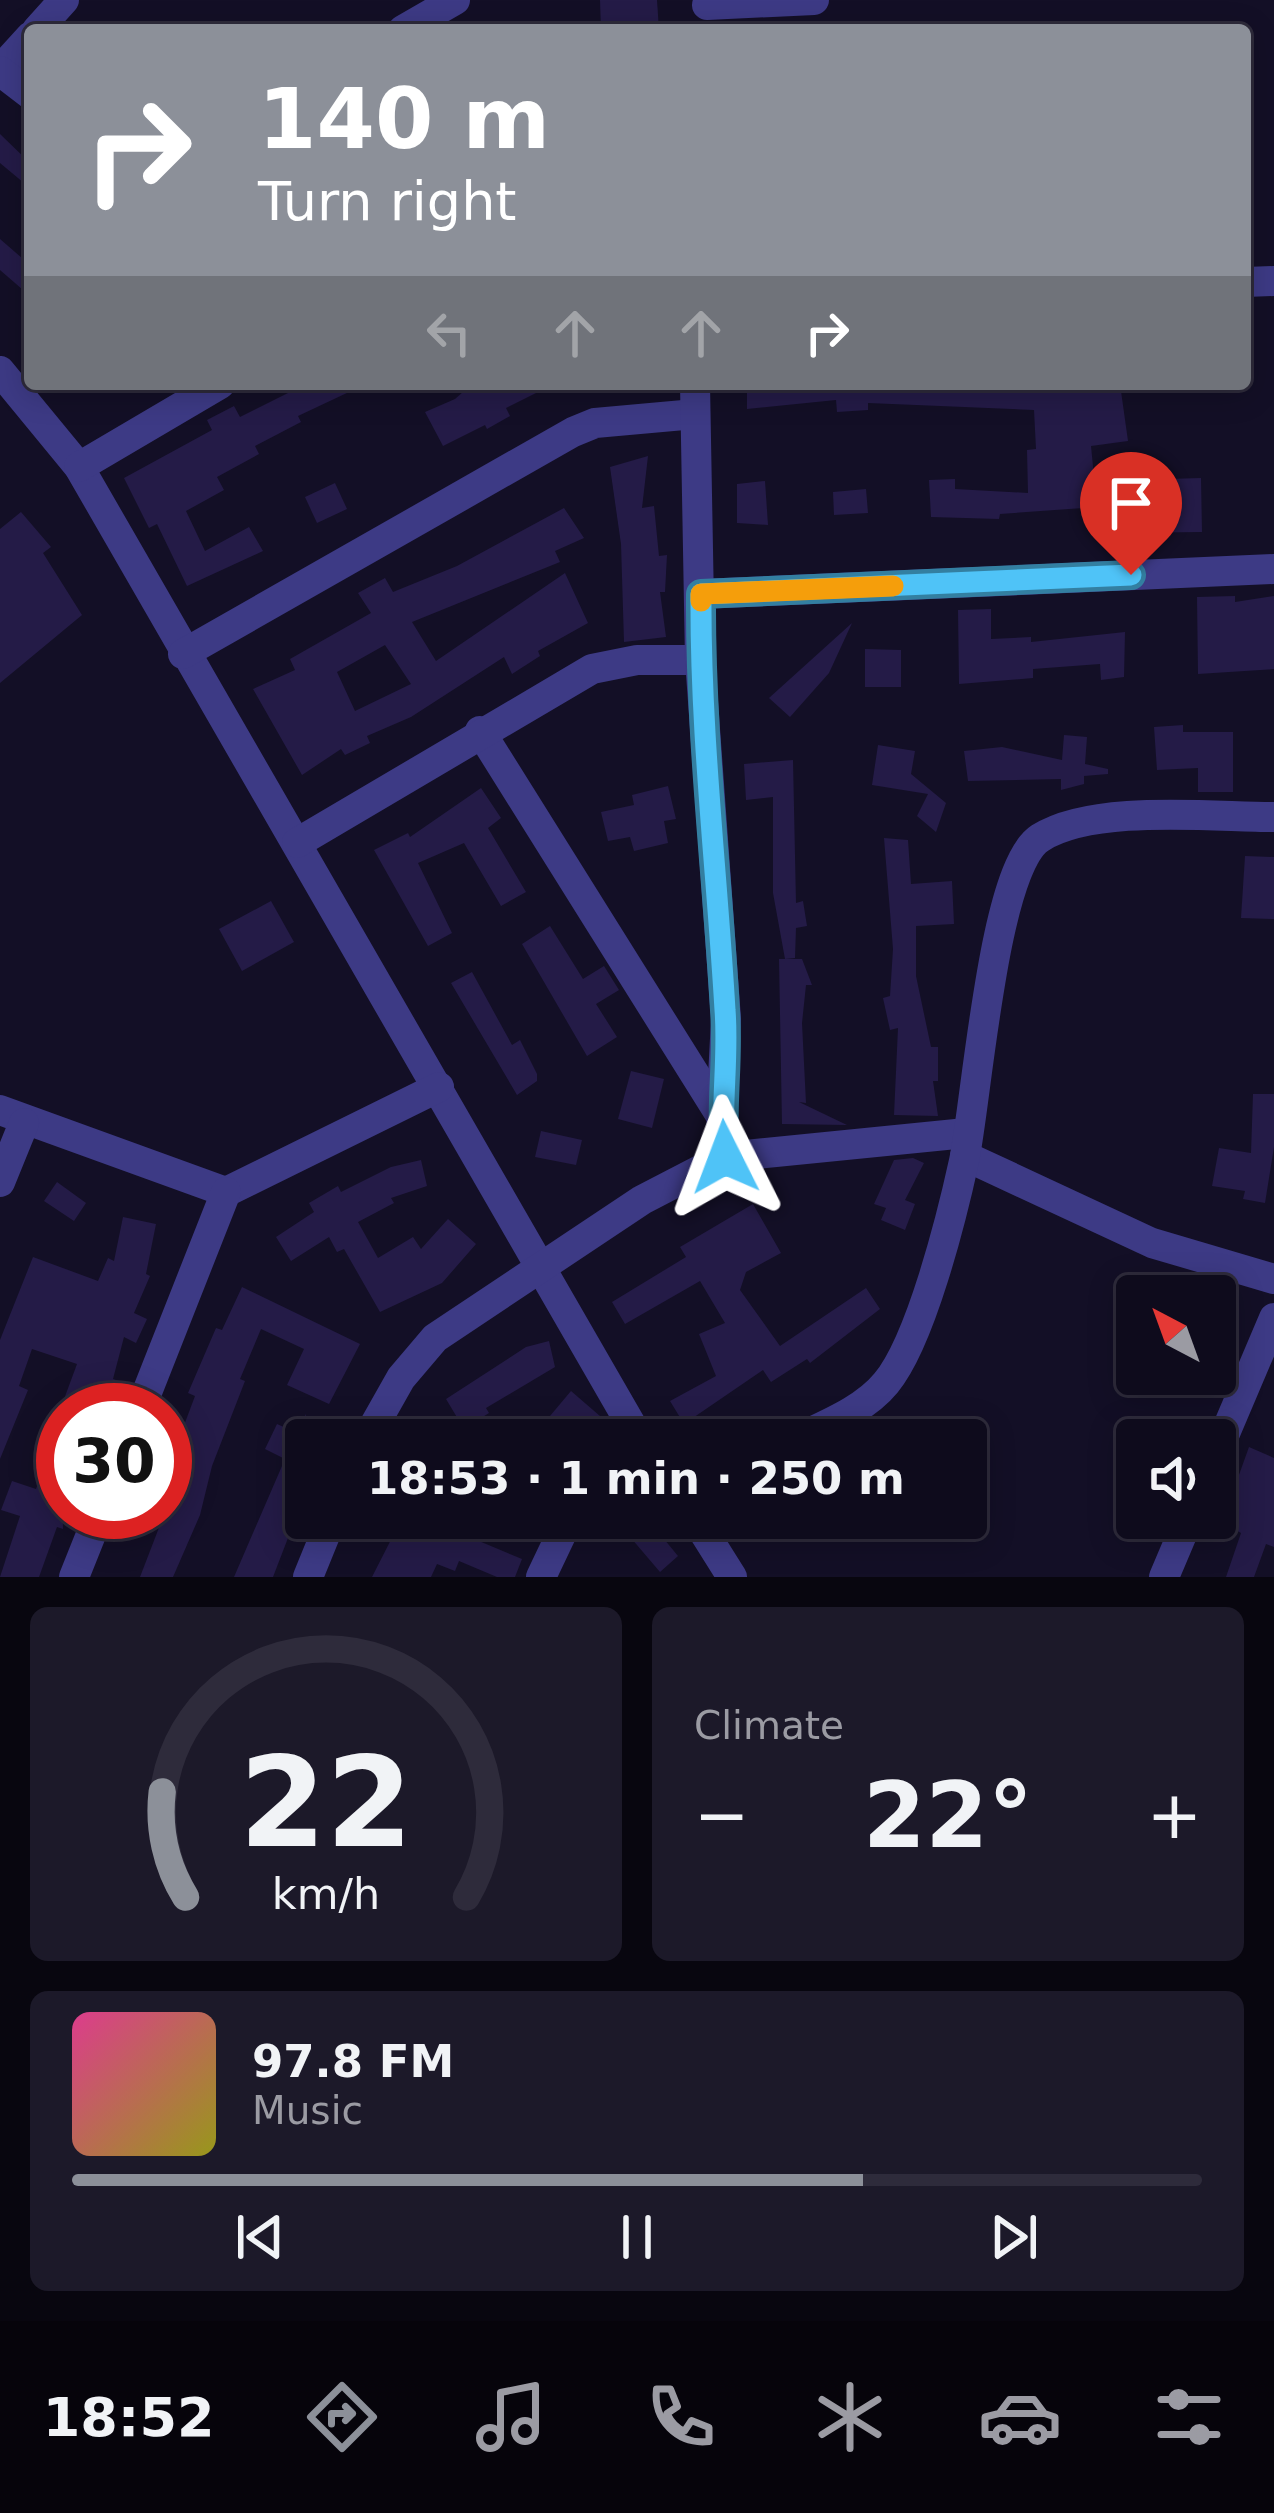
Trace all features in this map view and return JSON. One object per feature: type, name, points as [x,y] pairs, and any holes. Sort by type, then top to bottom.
[{"type":"street","points":[[42,24],[64,0]]},
{"type":"street","points":[[413,24],[455,0]]},
{"type":"street","points":[[707,12],[814,0]]},
{"type":"street","points":[[24,44],[0,70],[24,89]]},
{"type":"street","points":[[0,371],[79,467],[627,1419]]},
{"type":"street","points":[[79,467],[210,390]]},
{"type":"street","points":[[183,654],[573,432],[695,399],[700,660],[726,1019],[721,1116],[725,1157]]},
{"type":"street","points":[[701,594],[1274,569]]},
{"type":"street","points":[[297,843],[592,669],[638,660],[700,660]]},
{"type":"street","points":[[480,731],[721,1116]]},
{"type":"street","points":[[833,1419],[890,1379],[928,1285],[966,1144],[1005,914],[1022,854],[1042,837],[1131,818],[1274,817]]},
{"type":"street","points":[[151,1383],[226,1192],[439,1088]]},
{"type":"street","points":[[0,1182],[12,1116],[226,1192]]},
{"type":"street","points":[[378,1419],[401,1378],[435,1338],[642,1200],[725,1157],[966,1144],[1152,1243],[1274,1279]]},
{"type":"street","points":[[1231,1419],[1274,1318]]},
{"type":"street","points":[[74,1577],[89,1539]]},
{"type":"street","points":[[308,1577],[323,1539]]},
{"type":"street","points":[[541,1577],[559,1539]]},
{"type":"street","points":[[708,1539],[732,1577]]},
{"type":"street","points":[[1164,1577],[1180,1539]]},
{"type":"building","points":[[600,0],[657,0],[659,24],[601,24]]},
{"type":"building","points":[[0,134],[24,157],[24,183],[0,163]]},
{"type":"building","points":[[0,239],[24,260],[24,291],[0,270]]},
{"type":"building","points":[[294,390],[353,390],[298,416],[301,422],[255,446],[259,454],[217,477],[224,490],[186,511],[205,551],[249,527],[263,551],[187,586],[157,524],[149,528],[124,478],[212,430],[207,420],[234,406],[240,417]]},
{"type":"building","points":[[465,390],[542,390],[506,408],[510,416],[443,446],[425,412]]},
{"type":"building","points":[[747,390],[1121,390],[1128,441],[1091,446],[1097,507],[1000,514],[999,519],[931,517],[929,480],[955,479],[955,489],[1028,493],[1027,450],[1036,449],[1034,410],[868,403],[868,410],[837,412],[836,400],[747,409]]},
{"type":"building","points":[[648,456],[642,508],[654,506],[659,556],[667,555],[665,592],[660,592],[666,637],[624,642],[621,544],[610,467]]},
{"type":"building","points":[[1201,478],[1202,532],[1122,533],[1123,488],[1168,489],[1167,479]]},
{"type":"building","points":[[765,481],[768,525],[737,523],[737,484]]},
{"type":"building","points":[[335,483],[347,509],[317,523],[305,497]]},
{"type":"building","points":[[866,489],[868,513],[834,515],[833,492]]},
{"type":"building","points":[[564,508],[584,538],[555,551],[560,562],[412,622],[436,661],[565,573],[588,623],[538,651],[540,656],[512,674],[504,657],[411,717],[367,736],[370,743],[345,755],[341,749],[302,775],[253,689],[295,670],[290,659],[371,613],[358,593],[385,578],[393,592],[457,566]],"holes":[[[385,645],[411,684],[355,711],[337,672]]]},
{"type":"building","points":[[21,512],[51,547],[43,553],[82,615],[0,683],[0,529]]},
{"type":"building","points":[[1235,596],[1235,602],[1274,596],[1274,669],[1198,674],[1197,597]]},
{"type":"building","points":[[991,609],[991,639],[1031,637],[1031,642],[1125,632],[1124,677],[1101,680],[1100,664],[1033,669],[1033,678],[959,684],[958,610]]},
{"type":"building","points":[[852,623],[829,673],[790,717],[769,698]]},
{"type":"building","points":[[865,649],[901,650],[901,687],[865,687]]},
{"type":"building","points":[[1183,725],[1183,732],[1233,732],[1233,792],[1198,792],[1198,768],[1157,770],[1154,727]]},
{"type":"building","points":[[1064,735],[1087,737],[1085,764],[1108,769],[1108,774],[1084,776],[1084,784],[1061,790],[1061,779],[968,781],[964,751],[1002,747],[1062,760]]},
{"type":"building","points":[[878,745],[915,751],[911,774],[946,803],[936,832],[917,816],[928,794],[872,785]]},
{"type":"building","points":[[793,760],[796,903],[803,901],[807,926],[796,928],[795,958],[785,959],[773,893],[773,797],[746,800],[744,764]]},
{"type":"building","points":[[668,786],[676,819],[664,821],[668,843],[634,851],[630,837],[608,841],[601,812],[634,805],[632,795]]},
{"type":"building","points":[[481,788],[501,818],[488,828],[526,892],[501,906],[464,843],[418,863],[452,933],[428,946],[374,850],[408,833],[410,837]]},
{"type":"building","points":[[884,838],[908,840],[911,884],[952,881],[954,924],[916,926],[916,976],[931,1047],[938,1047],[938,1081],[933,1081],[938,1116],[894,1115],[898,1028],[890,1030],[883,998],[890,996],[893,949]]},
{"type":"building","points":[[1245,856],[1274,857],[1274,919],[1241,918]]},
{"type":"building","points":[[271,901],[294,942],[242,971],[219,929]]},
{"type":"building","points":[[550,926],[583,979],[604,966],[619,990],[596,1004],[617,1037],[587,1056],[522,944]]},
{"type":"building","points":[[779,959],[802,959],[812,985],[806,985],[802,1023],[806,1103],[799,1102],[847,1125],[782,1124]]},
{"type":"building","points":[[472,972],[512,1045],[520,1040],[537,1074],[537,1081],[517,1095],[451,983]]},
{"type":"building","points":[[631,1071],[664,1079],[652,1128],[618,1119]]},
{"type":"building","points":[[1253,1094],[1274,1094],[1274,1147],[1265,1203],[1243,1199],[1245,1191],[1212,1186],[1219,1148],[1251,1153]]},
{"type":"building","points":[[541,1131],[582,1140],[576,1165],[535,1157]]},
{"type":"building","points":[[913,1158],[924,1163],[905,1200],[915,1204],[905,1230],[881,1220],[886,1208],[874,1204],[894,1160]]},
{"type":"building","points":[[421,1160],[427,1186],[391,1198],[394,1203],[358,1222],[378,1258],[413,1237],[421,1249],[448,1219],[476,1244],[442,1283],[380,1312],[344,1249],[337,1252],[329,1237],[291,1261],[276,1237],[314,1212],[309,1203],[338,1186],[341,1192],[391,1167]]},
{"type":"building","points":[[57,1182],[86,1203],[74,1221],[44,1201]]},
{"type":"building","points":[[753,1204],[781,1253],[746,1272],[740,1290],[780,1346],[866,1288],[880,1309],[810,1363],[807,1359],[771,1382],[763,1370],[691,1419],[681,1419],[670,1401],[716,1376],[699,1334],[725,1323],[700,1281],[625,1324],[612,1302],[686,1257],[680,1247]]},
{"type":"building","points":[[123,1217],[156,1224],[146,1274],[150,1276],[134,1313],[147,1319],[136,1343],[124,1337],[113,1379],[122,1383],[70,1383],[77,1364],[32,1349],[19,1386],[28,1390],[0,1459],[0,1340],[33,1257],[98,1281],[108,1258],[114,1261]]},
{"type":"building","points":[[242,1287],[360,1344],[329,1404],[287,1385],[304,1349],[261,1329],[240,1379],[245,1381],[192,1533],[192,1384],[216,1328],[222,1330]]},
{"type":"building","points":[[549,1341],[555,1367],[486,1408],[489,1413],[480,1419],[458,1419],[446,1399],[526,1347]]},
{"type":"building","points":[[571,1391],[603,1419],[554,1419],[550,1416]]},
{"type":"building","points":[[277,1424],[285,1428],[285,1459],[265,1449]]},
{"type":"building","points":[[1249,1447],[1274,1458],[1274,1547],[1266,1544],[1254,1577],[1226,1577],[1241,1533],[1236,1530],[1236,1483]]},
{"type":"building","points":[[285,1459],[288,1539],[273,1577],[234,1577]]},
{"type":"building","points":[[12,1481],[36,1489],[36,1539],[53,1539],[39,1577],[0,1577],[20,1516],[1,1510]]},
{"type":"building","points":[[155,1539],[190,1539],[173,1577],[140,1577]]},
{"type":"building","points":[[391,1539],[474,1539],[522,1559],[515,1577],[497,1577],[459,1561],[455,1571],[437,1564],[431,1577],[372,1577]]},
{"type":"building","points":[[632,1539],[664,1539],[678,1556],[660,1572]]},
{"type":"slow traffic","points":[[701,601],[701,594],[893,586]]},
{"type":"route","points":[[725,1157],[721,1116],[726,1019],[700,660],[701,594],[1131,575]]}]
